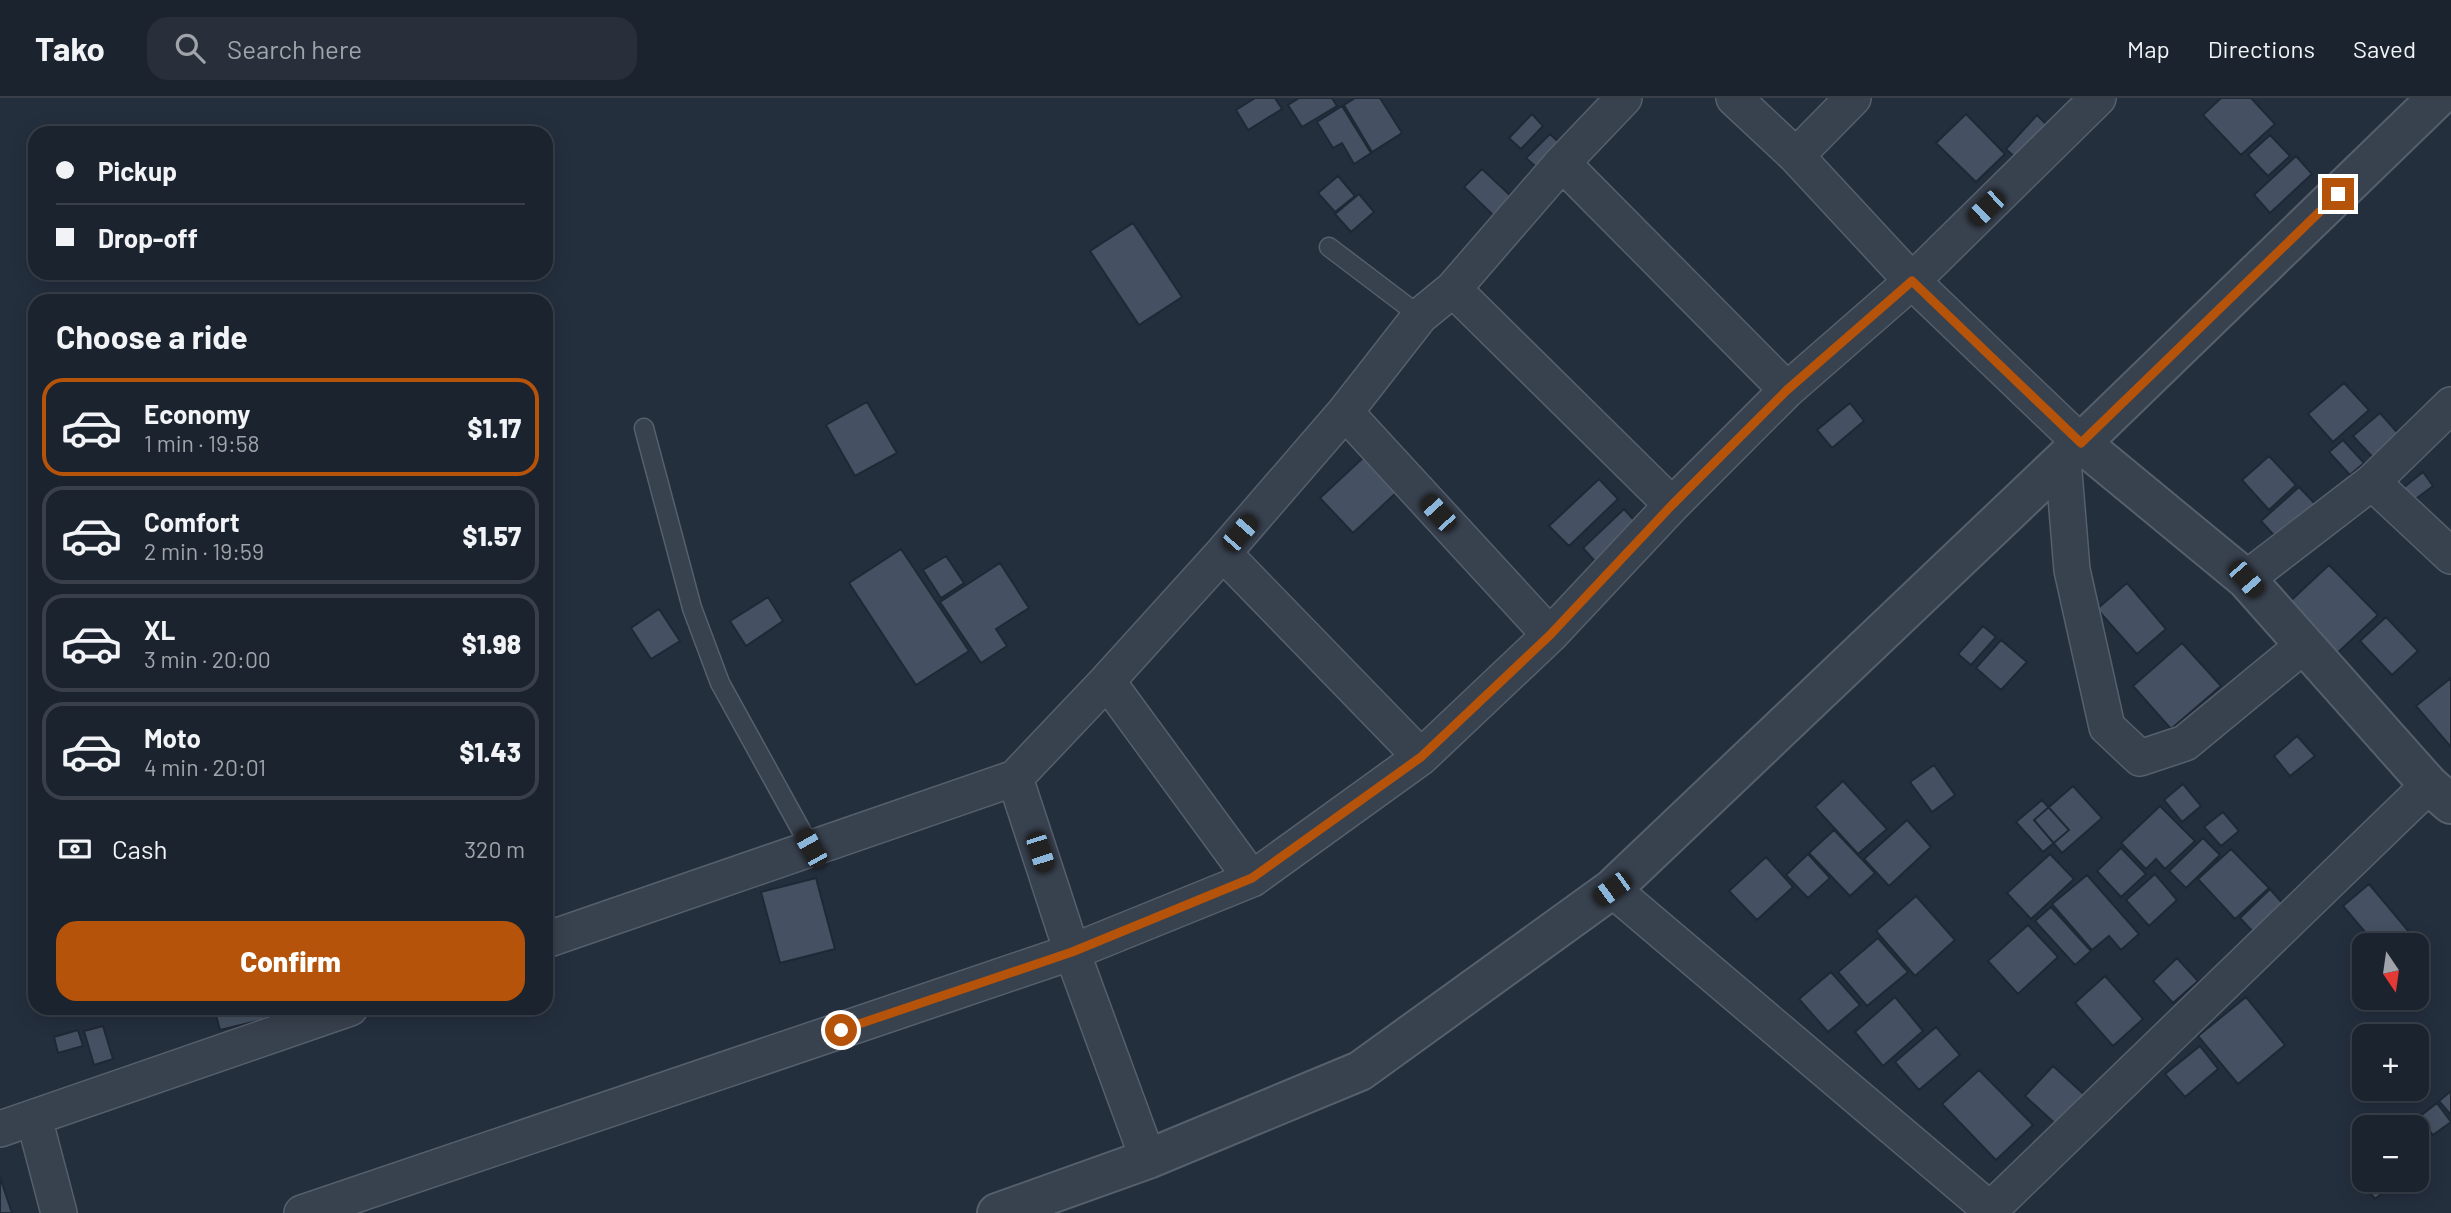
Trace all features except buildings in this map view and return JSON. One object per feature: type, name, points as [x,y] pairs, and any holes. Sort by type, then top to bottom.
[{"type":"street","points":[[553,938],[1015,778],[1108,681],[1223,553],[1345,412],[1420,316],[1453,289],[1562,163],[1624,98]]},
{"type":"street","points":[[1612,889],[1992,1211],[2440,795],[2246,579],[2072,452],[1796,156],[1734,98]]},
{"type":"street","points":[[1796,156],[1853,98]]},
{"type":"street","points":[[302,1213],[1072,952],[1252,878],[1421,757],[1550,635],[1672,505],[1787,390],[1912,281],[2098,98]]},
{"type":"street","points":[[998,1213],[1148,1159],[1360,1071],[1612,889],[2072,452],[2437,98]]},
{"type":"street","points":[[1562,163],[1787,390]]},
{"type":"street","points":[[1453,289],[1672,505]]},
{"type":"street","points":[[2246,579],[2372,482],[2451,405]]},
{"type":"street","points":[[1345,412],[1550,635]]},
{"type":"street","points":[[2072,452],[2072,570],[2107,727],[2140,758],[2185,743],[2304,645]]},
{"type":"street","points":[[2372,482],[2451,556]]},
{"type":"street","points":[[1223,553],[1421,757]]},
{"type":"street","points":[[1108,681],[1252,878]]},
{"type":"street","points":[[1015,778],[1072,952],[1148,1159]]},
{"type":"street","points":[[0,1129],[330,1015]]},
{"type":"street","points":[[34,1118],[59,1213]]},
{"type":"lane","points":[[1329,247],[1420,316]]},
{"type":"lane","points":[[644,428],[692,608],[720,683],[811,848]]},
{"type":"route","points":[[841,1030],[1072,952],[1252,878],[1421,757],[1550,635],[1672,505],[1787,390],[1912,281],[2081,443],[2338,194]]}]
